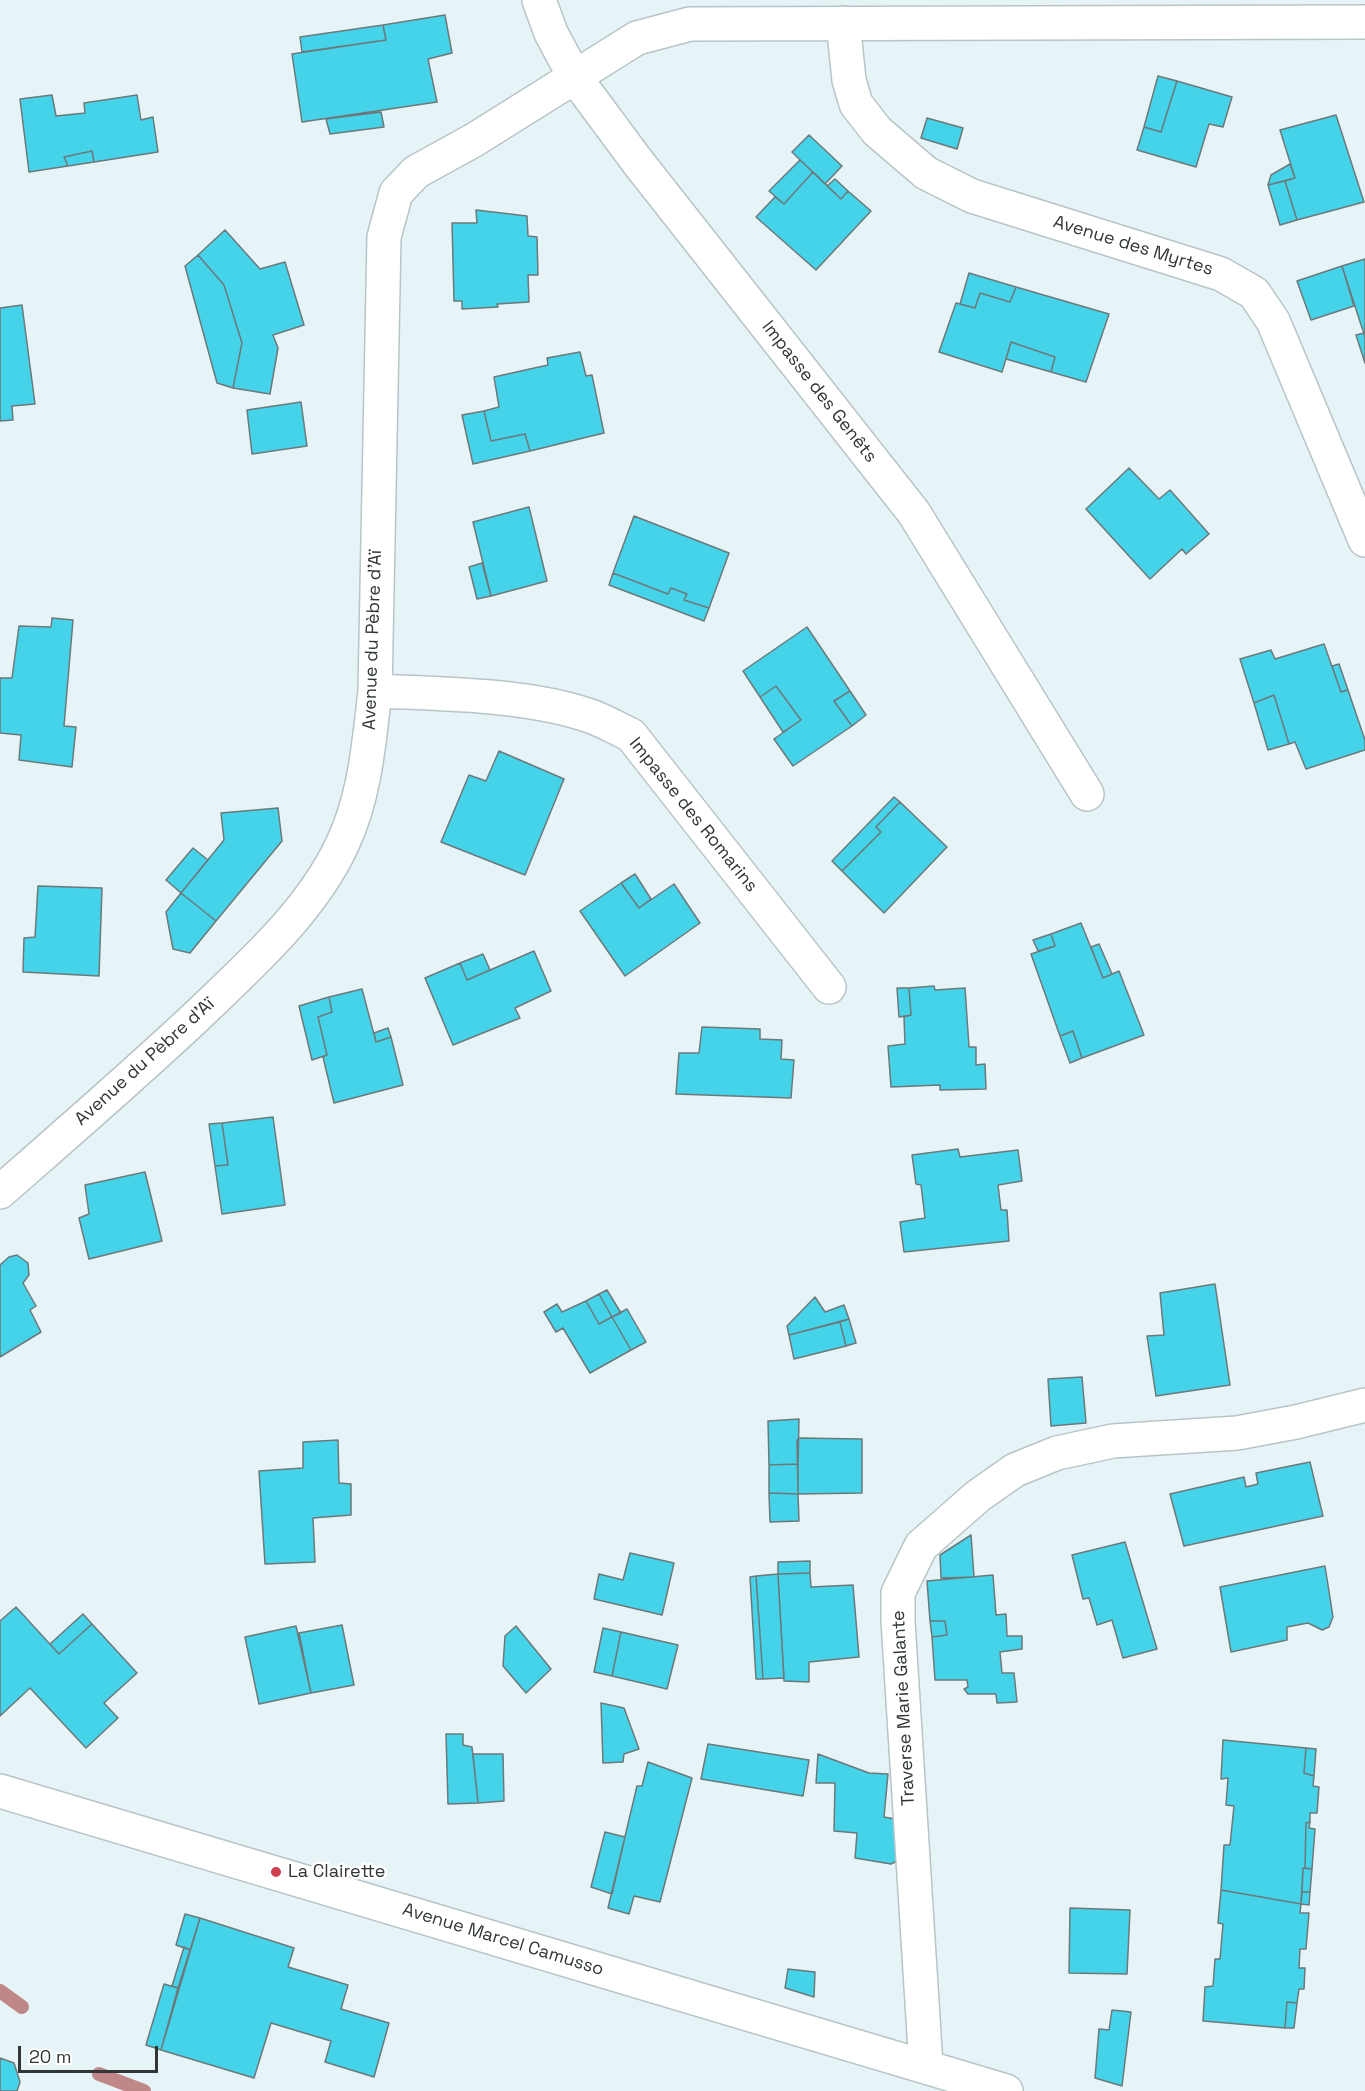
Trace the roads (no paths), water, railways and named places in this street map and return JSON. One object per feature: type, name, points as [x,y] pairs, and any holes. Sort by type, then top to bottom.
[{"type":"street","name":"Impasse des Genêts","points":[[539,0],[551,33],[574,76],[644,170],[914,513],[1087,794]]},
{"type":"street","points":[[574,76],[637,38],[690,24],[1365,22]]},
{"type":"street","name":"Avenue des Myrtes","points":[[843,23],[849,80],[856,104],[877,131],[926,173],[972,195],[1221,274],[1254,293],[1273,321],[1365,540]]},
{"type":"street","name":"Avenue du Pèbre d'Aï","points":[[0,1192],[130,1078],[240,975],[286,926],[316,889],[342,847],[356,813],[368,754],[375,691],[382,281],[384,237],[396,193],[416,172],[474,140],[574,76]]},
{"type":"street","name":"Impasse des Romarins","points":[[375,691],[467,695],[539,705],[592,717],[631,735],[830,987]]},
{"type":"street","name":"Traverse Marie Galante","points":[[926,2066],[898,1621],[898,1593],[921,1546],[978,1496],[1006,1477],[1057,1453],[1113,1441],[1237,1433],[1296,1422],[1365,1405]]},
{"type":"street","name":"Avenue Marcel Camusso","points":[[0,1791],[1006,2091]]},
{"type":"waterway","points":[[0,1991],[22,2007]]},
{"type":"waterway","points":[[99,2074],[144,2091]]},
{"type":"place","name":"La Clairette","points":[[276,1872]]}]
